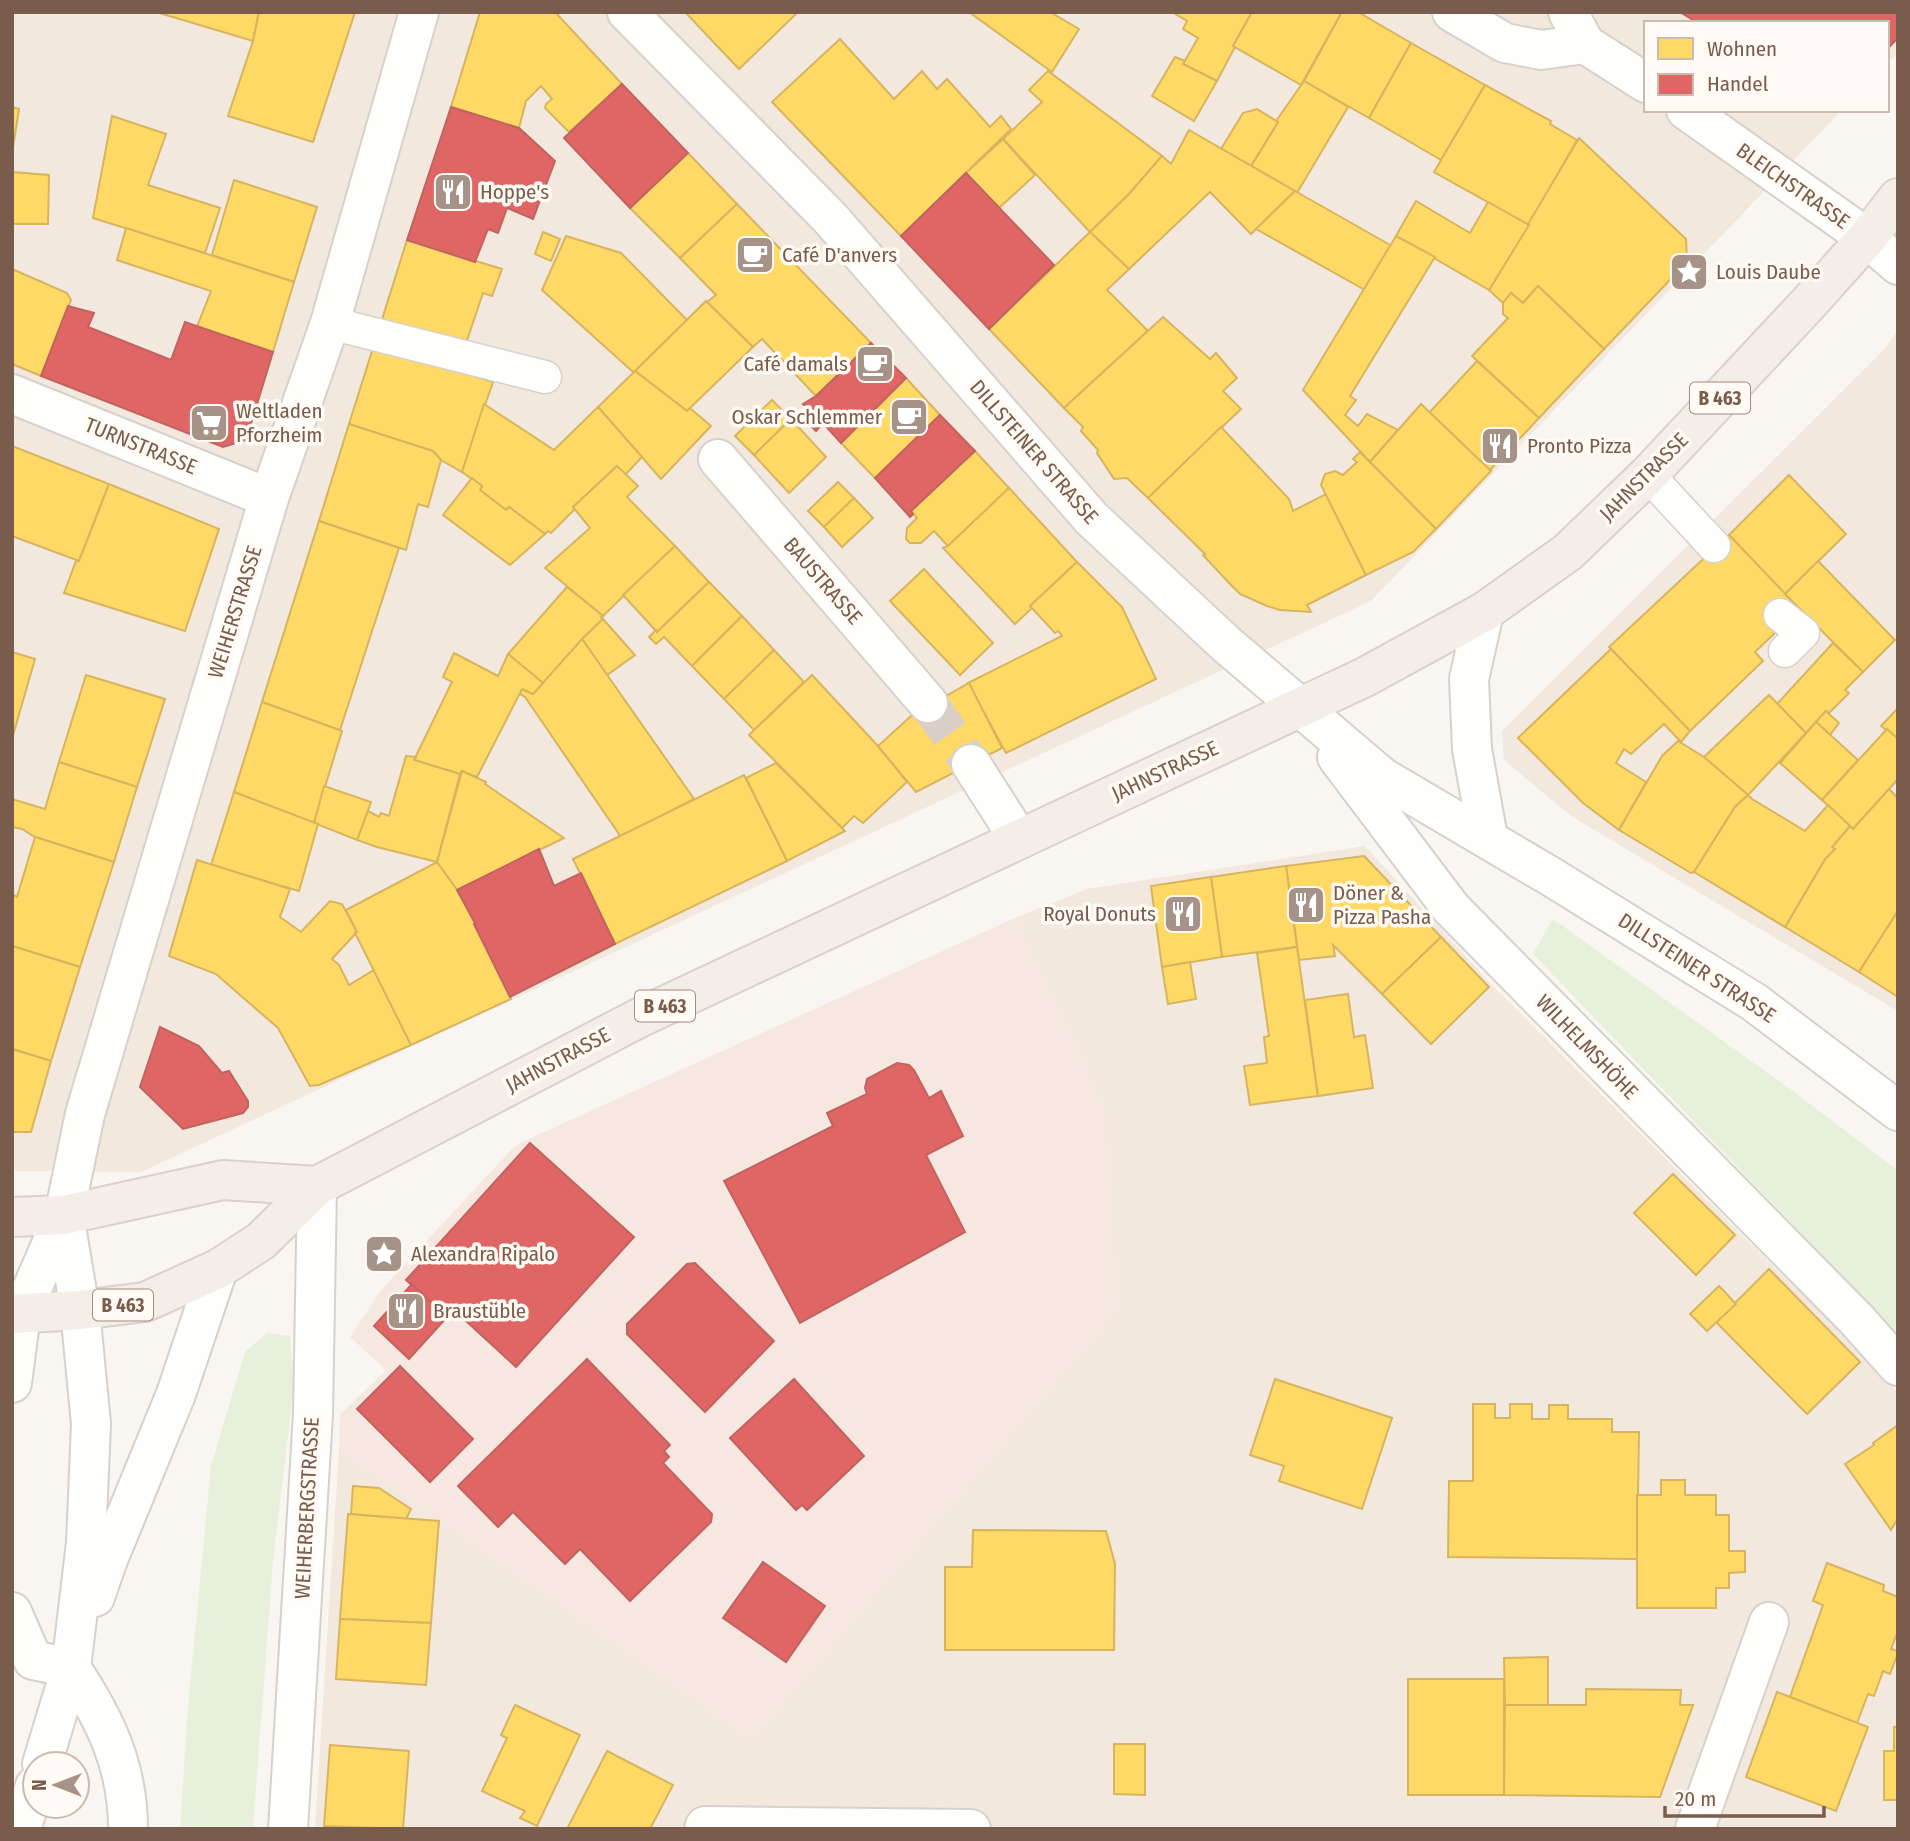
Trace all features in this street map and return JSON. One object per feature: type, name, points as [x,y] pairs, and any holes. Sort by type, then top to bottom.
[{"type":"main road","name":"JAHNSTRASSE","points":[[17,1314],[145,1302],[218,1269],[261,1241],[317,1186],[641,1017],[1388,666],[1484,612],[1568,552],[1648,475],[1867,238],[1898,198]]},
{"type":"main road","points":[[12,1217],[64,1215],[223,1180],[317,1186]]},
{"type":"street","name":"WEIHERSTRASSE","points":[[64,1215],[85,1114],[270,498],[330,323],[419,12]]},
{"type":"street","name":"DILLSTEINER STRASSE","points":[[627,12],[830,218],[1091,518],[1199,620],[1382,777],[1488,838],[1754,1002],[1898,1111]]},
{"type":"street","points":[[1452,12],[1505,43],[1541,50],[1576,28],[1644,81]]},
{"type":"street","name":"BLEICHSTRASSE","points":[[1689,112],[1867,238],[1898,265]]},
{"type":"street","name":"TURNSTRASSE","points":[[12,394],[270,498]]},
{"type":"street","name":"BAUSTRASSE","points":[[719,459],[928,703]]},
{"type":"street","points":[[1484,612],[1469,679],[1472,749],[1488,838]]},
{"type":"street","name":"WILHELMSHÖHE","points":[[1301,707],[1451,908],[1857,1320],[1898,1366]]},
{"type":"street","points":[[971,764],[1019,839]]},
{"type":"street","name":"WEIHERBERGSTRASSE","points":[[288,1829],[313,1414],[317,1186]]},
{"type":"street","points":[[64,1215],[80,1310],[91,1424],[86,1543],[71,1668],[108,1729],[120,1767],[128,1808],[128,1829]]},
{"type":"street","points":[[12,1383],[17,1314],[64,1215]]},
{"type":"street","points":[[46,1750],[107,1562],[176,1394],[218,1269]]},
{"type":"street","points":[[12,1612],[33,1660],[71,1668]]},
{"type":"street","points":[[1695,1829],[1769,1622]]},
{"type":"street","points":[[704,1827],[971,1829]]},
{"type":"lane","points":[[330,323],[545,377]]},
{"type":"lane","points":[[1648,475],[1714,546]]},
{"type":"lane","points":[[1780,615],[1803,633],[1785,651]]},
{"type":"shaded area","points":[[12,12],[1898,12],[1898,53],[1889,62],[1889,21],[1644,21],[1644,112],[1840,112],[1371,601],[141,1172],[12,1171]]},
{"type":"shaded area","points":[[1898,330],[1898,1011],[1571,816],[1504,760],[1502,731],[1883,351]]},
{"type":"shaded area","points":[[1365,846],[1494,987],[1784,1277],[1875,1363],[1898,1393],[1898,1829],[315,1829],[339,1450],[752,1740],[1105,1109],[1015,918],[1087,889]]},
{"type":"shaded area","points":[[1015,918],[1105,1109],[1119,1309],[752,1741],[339,1450],[340,1415],[386,1370],[350,1337],[382,1289],[520,1143]]},
{"type":"green space","points":[[1553,919],[1797,1094],[1898,1171],[1898,1334],[1533,954]]},
{"type":"green space","points":[[267,1333],[290,1336],[294,1385],[273,1561],[253,1829],[180,1829],[188,1707],[211,1466],[245,1352]]},
{"type":"building: Wohnen","points":[[156,12],[259,12],[253,41]]},
{"type":"building: Wohnen","points":[[259,12],[355,12],[313,142],[228,116],[253,41]]},
{"type":"building: Wohnen","points":[[480,12],[555,12],[622,84],[569,132],[545,108],[552,99],[541,86],[526,101],[519,128],[451,107]]},
{"type":"building: Wohnen","points":[[685,12],[798,12],[739,69]]},
{"type":"building: Wohnen","points":[[969,12],[1050,12],[1079,29],[1052,72]]},
{"type":"building: Wohnen","points":[[1172,12],[1252,12],[1217,81],[1183,64],[1198,38],[1183,29],[1187,21]]},
{"type":"building: Wohnen","points":[[1252,12],[1342,12],[1301,85],[1233,46]]},
{"type":"building: Wohnen","points":[[1342,12],[1358,12],[1411,43],[1369,118],[1304,81]]},
{"type":"building: Wohnen","points":[[840,39],[894,99],[922,71],[937,89],[947,79],[990,127],[1001,116],[1011,129],[901,236],[772,102]]},
{"type":"building: Wohnen","points":[[1411,43],[1485,85],[1441,160],[1369,118]]},
{"type":"building: Wohnen","points":[[1175,57],[1185,61],[1183,64],[1217,81],[1194,121],[1152,96]]},
{"type":"building: Wohnen","points":[[1048,71],[1162,156],[1129,194],[1090,232],[1003,139],[1042,102],[1029,90]]},
{"type":"building: Wohnen","points":[[1304,81],[1348,107],[1297,193],[1251,166],[1278,122],[1276,121]]},
{"type":"building: Wohnen","points":[[1485,85],[1551,121],[1550,124],[1577,140],[1529,225],[1434,172]]},
{"type":"building: Wohnen","points":[[12,107],[19,109],[12,154]]},
{"type":"building: Wohnen","points":[[1257,109],[1278,122],[1251,166],[1221,149],[1243,113]]},
{"type":"building: Wohnen","points":[[112,116],[166,134],[148,185],[220,208],[205,253],[93,218]]},
{"type":"building: Wohnen","points":[[1189,130],[1295,191],[1251,234],[1210,192],[1129,269],[1090,232],[1129,194],[1162,156],[1171,164]]},
{"type":"building: Wohnen","points":[[1579,138],[1686,239],[1687,262],[1604,349],[1538,286],[1523,303],[1511,293],[1503,303],[1489,290]]},
{"type":"building: Wohnen","points":[[1003,139],[1035,175],[999,208],[966,173]]},
{"type":"building: Wohnen","points":[[688,153],[737,204],[680,258],[630,208]]},
{"type":"building: Wohnen","points":[[12,172],[49,175],[48,224],[12,224]]},
{"type":"building: Wohnen","points":[[234,180],[317,207],[294,282],[212,255]]},
{"type":"building: Wohnen","points":[[1295,191],[1392,246],[1365,290],[1256,229]]},
{"type":"building: Wohnen","points":[[1416,201],[1470,233],[1488,202],[1529,225],[1489,290],[1396,236]]},
{"type":"building: Wohnen","points":[[737,204],[871,343],[816,396],[762,339],[753,347],[707,302],[716,295],[680,258]]},
{"type":"building: Wohnen","points":[[126,228],[294,282],[273,352],[197,327],[211,291],[117,260]]},
{"type":"building: Wohnen","points":[[543,232],[560,239],[551,261],[535,254]]},
{"type":"building: Wohnen","points":[[1090,232],[1129,269],[1107,290],[1148,331],[1064,408],[989,329]]},
{"type":"building: Wohnen","points":[[566,236],[621,253],[688,321],[634,373],[542,290]]},
{"type":"building: Wohnen","points":[[1396,236],[1435,257],[1350,396],[1356,400],[1345,415],[1358,426],[1367,414],[1398,430],[1370,462],[1303,390]]},
{"type":"building: Wohnen","points":[[407,240],[502,269],[492,296],[483,293],[457,370],[493,382],[462,472],[441,460],[433,451],[349,424]]},
{"type":"building: Wohnen","points":[[12,269],[67,293],[71,300],[41,376],[12,364]]},
{"type":"building: Wohnen","points":[[1538,286],[1604,349],[1539,418],[1472,356],[1508,318],[1503,314],[1503,303],[1511,293],[1523,303]]},
{"type":"building: Wohnen","points":[[706,301],[753,347],[687,411],[635,371]]},
{"type":"building: Wohnen","points":[[1163,317],[1210,359],[1216,353],[1237,378],[1223,391],[1241,409],[1148,498],[1127,478],[1114,479],[1097,453],[1098,450],[1081,431],[1083,427],[1064,408]]},
{"type":"building: Wohnen","points":[[1477,361],[1539,418],[1490,470],[1429,413]]},
{"type":"building: Wohnen","points":[[635,371],[687,411],[690,408],[711,426],[661,479],[598,407]]},
{"type":"building: Wohnen","points":[[906,378],[940,415],[875,478],[841,443]]},
{"type":"building: Wohnen","points":[[772,400],[791,419],[754,455],[735,436]]},
{"type":"building: Wohnen","points":[[484,404],[554,450],[598,407],[642,457],[625,475],[617,466],[573,507],[574,510],[551,533],[548,531],[545,534],[509,507],[506,510],[480,490],[482,486],[462,472]]},
{"type":"building: Wohnen","points":[[1421,404],[1491,471],[1436,529],[1370,462]]},
{"type":"building: Wohnen","points":[[791,419],[826,457],[789,493],[754,455]]},
{"type":"building: Wohnen","points":[[349,424],[433,451],[441,460],[428,507],[418,504],[406,550],[319,521]]},
{"type":"building: Wohnen","points":[[1221,427],[1289,499],[1293,511],[1326,494],[1366,575],[1307,605],[1311,612],[1280,610],[1267,606],[1240,594],[1231,585],[1203,555],[1205,554],[1148,498]]},
{"type":"building: Wohnen","points":[[12,446],[109,484],[79,561],[12,536]]},
{"type":"building: Wohnen","points":[[975,451],[1009,488],[948,546],[934,531],[921,543],[910,543],[906,539],[907,528],[917,518],[911,511]]},
{"type":"building: Wohnen","points":[[1360,452],[1436,529],[1413,552],[1366,575],[1321,485],[1325,474],[1335,471],[1343,475],[1357,462],[1353,459]]},
{"type":"building: Wohnen","points":[[617,466],[638,486],[627,497],[675,546],[603,616],[545,568],[590,528],[573,507]]},
{"type":"building: Wohnen","points":[[1789,475],[1846,534],[1785,594],[1729,535]]},
{"type":"building: Wohnen","points":[[472,478],[482,486],[480,490],[506,510],[509,507],[545,534],[510,565],[443,515]]},
{"type":"building: Wohnen","points":[[838,482],[854,498],[824,527],[808,511]]},
{"type":"building: Wohnen","points":[[109,484],[219,529],[185,631],[64,593]]},
{"type":"building: Wohnen","points":[[1009,488],[1077,562],[1030,606],[1032,608],[1015,624],[943,548]]},
{"type":"building: Wohnen","points":[[854,498],[873,518],[842,547],[824,527]]},
{"type":"building: Wohnen","points":[[319,521],[399,548],[340,730],[262,702]]},
{"type":"building: Wohnen","points":[[1729,535],[1793,602],[1772,622],[1779,629],[1755,652],[1763,661],[1690,731],[1609,647]]},
{"type":"building: Wohnen","points":[[675,546],[709,582],[657,632],[623,595]]},
{"type":"building: Wohnen","points":[[1818,561],[1895,640],[1863,672],[1785,594]]},
{"type":"building: Wohnen","points":[[1077,562],[1122,607],[1156,679],[1006,753],[968,683],[1062,636],[1058,631],[1055,633],[1030,606]]},
{"type":"building: Wohnen","points":[[924,569],[993,643],[960,675],[890,601]]},
{"type":"building: Wohnen","points":[[709,582],[742,616],[692,666],[664,637],[656,644],[649,637]]},
{"type":"building: Wohnen","points":[[567,587],[603,616],[603,619],[543,683],[508,654]]},
{"type":"building: Wohnen","points":[[742,616],[774,650],[724,699],[692,666]]},
{"type":"building: Wohnen","points":[[603,619],[635,655],[607,675],[582,639]]},
{"type":"building: Wohnen","points":[[582,639],[694,799],[621,837],[525,697],[520,694],[522,689],[533,694]]},
{"type":"building: Wohnen","points":[[1833,643],[1863,672],[1845,690],[1849,693],[1829,713],[1826,711],[1806,733],[1777,704]]},
{"type":"building: Wohnen","points":[[1611,649],[1690,731],[1681,742],[1664,724],[1631,754],[1624,749],[1616,763],[1646,782],[1619,830],[1583,803],[1518,738]]},
{"type":"building: Wohnen","points":[[774,650],[804,682],[754,730],[724,699]]},
{"type":"building: Wohnen","points":[[12,652],[35,659],[12,739]]},
{"type":"building: Wohnen","points":[[454,653],[498,676],[508,654],[543,683],[533,694],[522,689],[477,777],[414,760],[452,682],[443,677]]},
{"type":"building: Wohnen","points":[[86,675],[165,699],[137,787],[59,762]]},
{"type":"building: Wohnen","points":[[812,675],[878,746],[907,782],[863,823],[854,816],[842,828],[749,735]]},
{"type":"building: Wohnen","points":[[969,683],[1002,748],[916,792],[878,746],[911,716]]},
{"type":"building: Wohnen","points":[[1769,695],[1806,733],[1748,795],[1704,757]]},
{"type":"building: Wohnen","points":[[262,702],[342,731],[314,823],[234,792]]},
{"type":"building: Wohnen","points":[[1898,708],[1898,739],[1881,726]]},
{"type":"building: Wohnen","points":[[1826,711],[1839,723],[1830,735],[1816,722]]},
{"type":"building: Wohnen","points":[[1816,722],[1858,760],[1822,800],[1780,763]]},
{"type":"building: Wohnen","points":[[1887,729],[1898,739],[1898,779],[1853,829],[1822,800]]},
{"type":"building: Wohnen","points":[[1678,741],[1704,757],[1748,795],[1735,807],[1691,873],[1619,830],[1662,756]]},
{"type":"building: Wohnen","points":[[406,756],[416,757],[414,760],[460,774],[437,862],[357,840],[368,811],[379,817],[381,813],[389,816]]},
{"type":"building: Wohnen","points":[[59,762],[137,787],[114,862],[12,827],[12,799],[45,809]]},
{"type":"building: Wohnen","points":[[776,763],[845,831],[787,861],[746,778]]},
{"type":"building: Wohnen","points":[[462,771],[486,782],[485,784],[564,838],[457,890],[437,862]]},
{"type":"building: Wohnen","points":[[744,775],[787,861],[615,944],[573,859]]},
{"type":"building: Wohnen","points":[[324,786],[371,802],[357,840],[314,823]]},
{"type":"building: Wohnen","points":[[1889,789],[1898,798],[1898,911],[1859,972],[1785,927],[1825,859],[1835,849],[1832,847],[1850,826],[1853,829]]},
{"type":"building: Wohnen","points":[[234,792],[318,824],[299,891],[211,865]]},
{"type":"building: Wohnen","points":[[1748,795],[1805,831],[1828,805],[1850,826],[1832,847],[1835,849],[1825,859],[1785,927],[1694,872],[1735,807]]},
{"type":"building: Wohnen","points":[[35,837],[114,862],[80,967],[12,946],[12,901],[14,895],[17,897]]},
{"type":"building: Wohnen","points":[[1364,856],[1441,937],[1382,994],[1333,945],[1335,956],[1299,960],[1286,866]]},
{"type":"building: Wohnen","points":[[197,860],[290,889],[280,917],[301,932],[330,901],[342,904],[357,932],[332,959],[339,965],[349,985],[374,970],[411,1045],[319,1085],[310,1086],[278,1028],[216,974],[169,956]]},
{"type":"building: Wohnen","points":[[437,862],[457,890],[475,923],[511,999],[411,1045],[346,910]]},
{"type":"building: Wohnen","points":[[1286,866],[1297,947],[1222,957],[1211,877]]},
{"type":"building: Wohnen","points":[[1211,877],[1222,957],[1162,967],[1151,886]]},
{"type":"building: Wohnen","points":[[1898,911],[1898,997],[1859,972]]},
{"type":"building: Wohnen","points":[[1441,937],[1489,987],[1431,1044],[1382,994]]},
{"type":"building: Wohnen","points":[[12,946],[80,967],[51,1061],[12,1049]]},
{"type":"building: Wohnen","points":[[1297,947],[1318,1096],[1250,1105],[1244,1066],[1267,1063],[1264,1037],[1269,1036],[1257,953]]},
{"type":"building: Wohnen","points":[[1190,962],[1196,999],[1168,1004],[1162,967]]},
{"type":"building: Wohnen","points":[[1348,994],[1354,1037],[1365,1035],[1373,1088],[1318,1096],[1305,1000]]},
{"type":"building: Wohnen","points":[[12,1049],[51,1061],[31,1132],[12,1132]]},
{"type":"building: Wohnen","points":[[1673,1174],[1735,1235],[1696,1275],[1634,1213]]},
{"type":"building: Wohnen","points":[[1769,1269],[1860,1362],[1807,1414],[1716,1322]]},
{"type":"building: Wohnen","points":[[1719,1286],[1736,1304],[1707,1331],[1690,1314]]},
{"type":"building: Wohnen","points":[[1275,1379],[1392,1418],[1362,1509],[1279,1481],[1284,1466],[1250,1455]]},
{"type":"building: Wohnen","points":[[1473,1404],[1495,1404],[1495,1418],[1510,1418],[1510,1404],[1532,1404],[1532,1419],[1549,1419],[1549,1405],[1568,1405],[1568,1419],[1612,1419],[1612,1432],[1639,1432],[1637,1559],[1448,1557],[1449,1481],[1473,1481]]},
{"type":"building: Wohnen","points":[[1898,1425],[1898,1518],[1891,1530],[1845,1464]]},
{"type":"building: Wohnen","points":[[1661,1480],[1685,1480],[1685,1495],[1716,1495],[1716,1515],[1729,1515],[1729,1551],[1745,1551],[1745,1572],[1729,1573],[1729,1588],[1716,1588],[1716,1608],[1637,1608],[1637,1495],[1661,1495]]},
{"type":"building: Wohnen","points":[[353,1486],[379,1488],[411,1509],[406,1519],[351,1514]]},
{"type":"building: Wohnen","points":[[348,1514],[439,1521],[431,1623],[340,1619]]},
{"type":"building: Wohnen","points":[[973,1530],[1106,1531],[1115,1564],[1114,1650],[945,1650],[945,1567],[972,1567]]},
{"type":"building: Wohnen","points":[[1827,1563],[1884,1585],[1883,1591],[1898,1597],[1898,1631],[1891,1649],[1898,1653],[1890,1674],[1883,1671],[1874,1696],[1868,1694],[1857,1723],[1790,1697],[1823,1605],[1813,1601]]},
{"type":"building: Wohnen","points":[[340,1619],[431,1623],[426,1685],[336,1679]]},
{"type":"building: Wohnen","points":[[1548,1657],[1548,1705],[1505,1705],[1504,1658]]},
{"type":"building: Wohnen","points":[[1408,1679],[1504,1679],[1504,1795],[1408,1795]]},
{"type":"building: Wohnen","points":[[1586,1689],[1681,1690],[1680,1705],[1693,1705],[1660,1797],[1504,1795],[1505,1705],[1586,1705]]},
{"type":"building: Wohnen","points":[[1777,1692],[1868,1727],[1836,1811],[1746,1777]]},
{"type":"building: Wohnen","points":[[515,1705],[580,1735],[537,1826],[520,1818],[525,1811],[482,1791],[507,1738],[501,1735]]},
{"type":"building: Wohnen","points":[[1894,1727],[1898,1727],[1898,1800],[1884,1800],[1884,1751],[1894,1751]]},
{"type":"building: Wohnen","points":[[1114,1744],[1145,1744],[1145,1795],[1114,1794]]},
{"type":"building: Wohnen","points":[[330,1745],[409,1751],[403,1829],[324,1826]]},
{"type":"building: Wohnen","points":[[607,1751],[673,1785],[650,1829],[567,1829]]},
{"type":"building: Handel","points":[[1680,12],[1898,12],[1898,38],[1889,47],[1889,21],[1695,21]]},
{"type":"building: Handel","points":[[622,84],[688,153],[630,208],[564,138]]},
{"type":"building: Handel","points":[[451,107],[519,128],[555,161],[533,219],[507,208],[498,233],[488,229],[475,262],[407,240]]},
{"type":"building: Handel","points":[[966,173],[1054,265],[989,329],[901,236]]},
{"type":"building: Handel","points":[[68,306],[94,313],[88,327],[171,360],[185,322],[273,352],[246,440],[223,447],[41,376]]},
{"type":"building: Handel","points":[[871,343],[906,378],[841,443],[823,423],[816,431],[800,415],[807,407],[803,404],[816,396]]},
{"type":"building: Handel","points":[[940,415],[975,451],[911,511],[913,514],[910,517],[875,478]]},
{"type":"building: Handel","points":[[539,849],[554,886],[581,873],[615,944],[510,997],[457,890]]},
{"type":"building: Handel","points":[[160,1027],[199,1046],[222,1073],[229,1071],[248,1101],[248,1107],[243,1113],[183,1129],[140,1087]]},
{"type":"building: Handel","points":[[897,1063],[909,1065],[914,1070],[929,1098],[941,1091],[963,1136],[926,1155],[965,1232],[800,1323],[724,1181],[833,1126],[827,1113],[867,1094],[867,1079]]},
{"type":"building: Handel","points":[[530,1143],[634,1237],[516,1367],[454,1310],[447,1317],[406,1280]]},
{"type":"building: Handel","points":[[695,1263],[774,1341],[705,1412],[627,1334],[627,1324],[687,1264]]},
{"type":"building: Handel","points":[[412,1284],[447,1317],[409,1359],[374,1326]]},
{"type":"building: Handel","points":[[587,1359],[670,1445],[664,1451],[669,1457],[663,1463],[712,1514],[711,1522],[630,1601],[580,1549],[565,1564],[513,1512],[498,1527],[458,1486]]},
{"type":"building: Handel","points":[[400,1366],[473,1439],[430,1482],[357,1409]]},
{"type":"building: Handel","points":[[794,1379],[864,1456],[807,1510],[802,1505],[796,1510],[730,1438]]},
{"type":"building: Handel","points":[[763,1562],[825,1606],[786,1662],[723,1618]]},
{"type":"tunnel","points":[[928,703],[971,764]]},
{"type":"place","name":"Hoppe's","points":[[453,192]]},
{"type":"place","name":"Café D'anvers","points":[[755,255]]},
{"type":"place","name":"Louis Daube","points":[[1689,272]]},
{"type":"place","name":"Café damals","points":[[875,364]]},
{"type":"place","name":"Oskar Schlemmer","points":[[909,417]]},
{"type":"place","name":"Weltladen Pforzheim","points":[[209,423]]},
{"type":"place","name":"Pronto Pizza","points":[[1500,446]]},
{"type":"place","name":"Döner & Pizza Pasha","points":[[1306,905]]},
{"type":"place","name":"Royal Donuts","points":[[1183,914]]},
{"type":"place","name":"Alexandra Ripalo","points":[[384,1254]]},
{"type":"place","name":"Braustüble","points":[[406,1311]]}]
